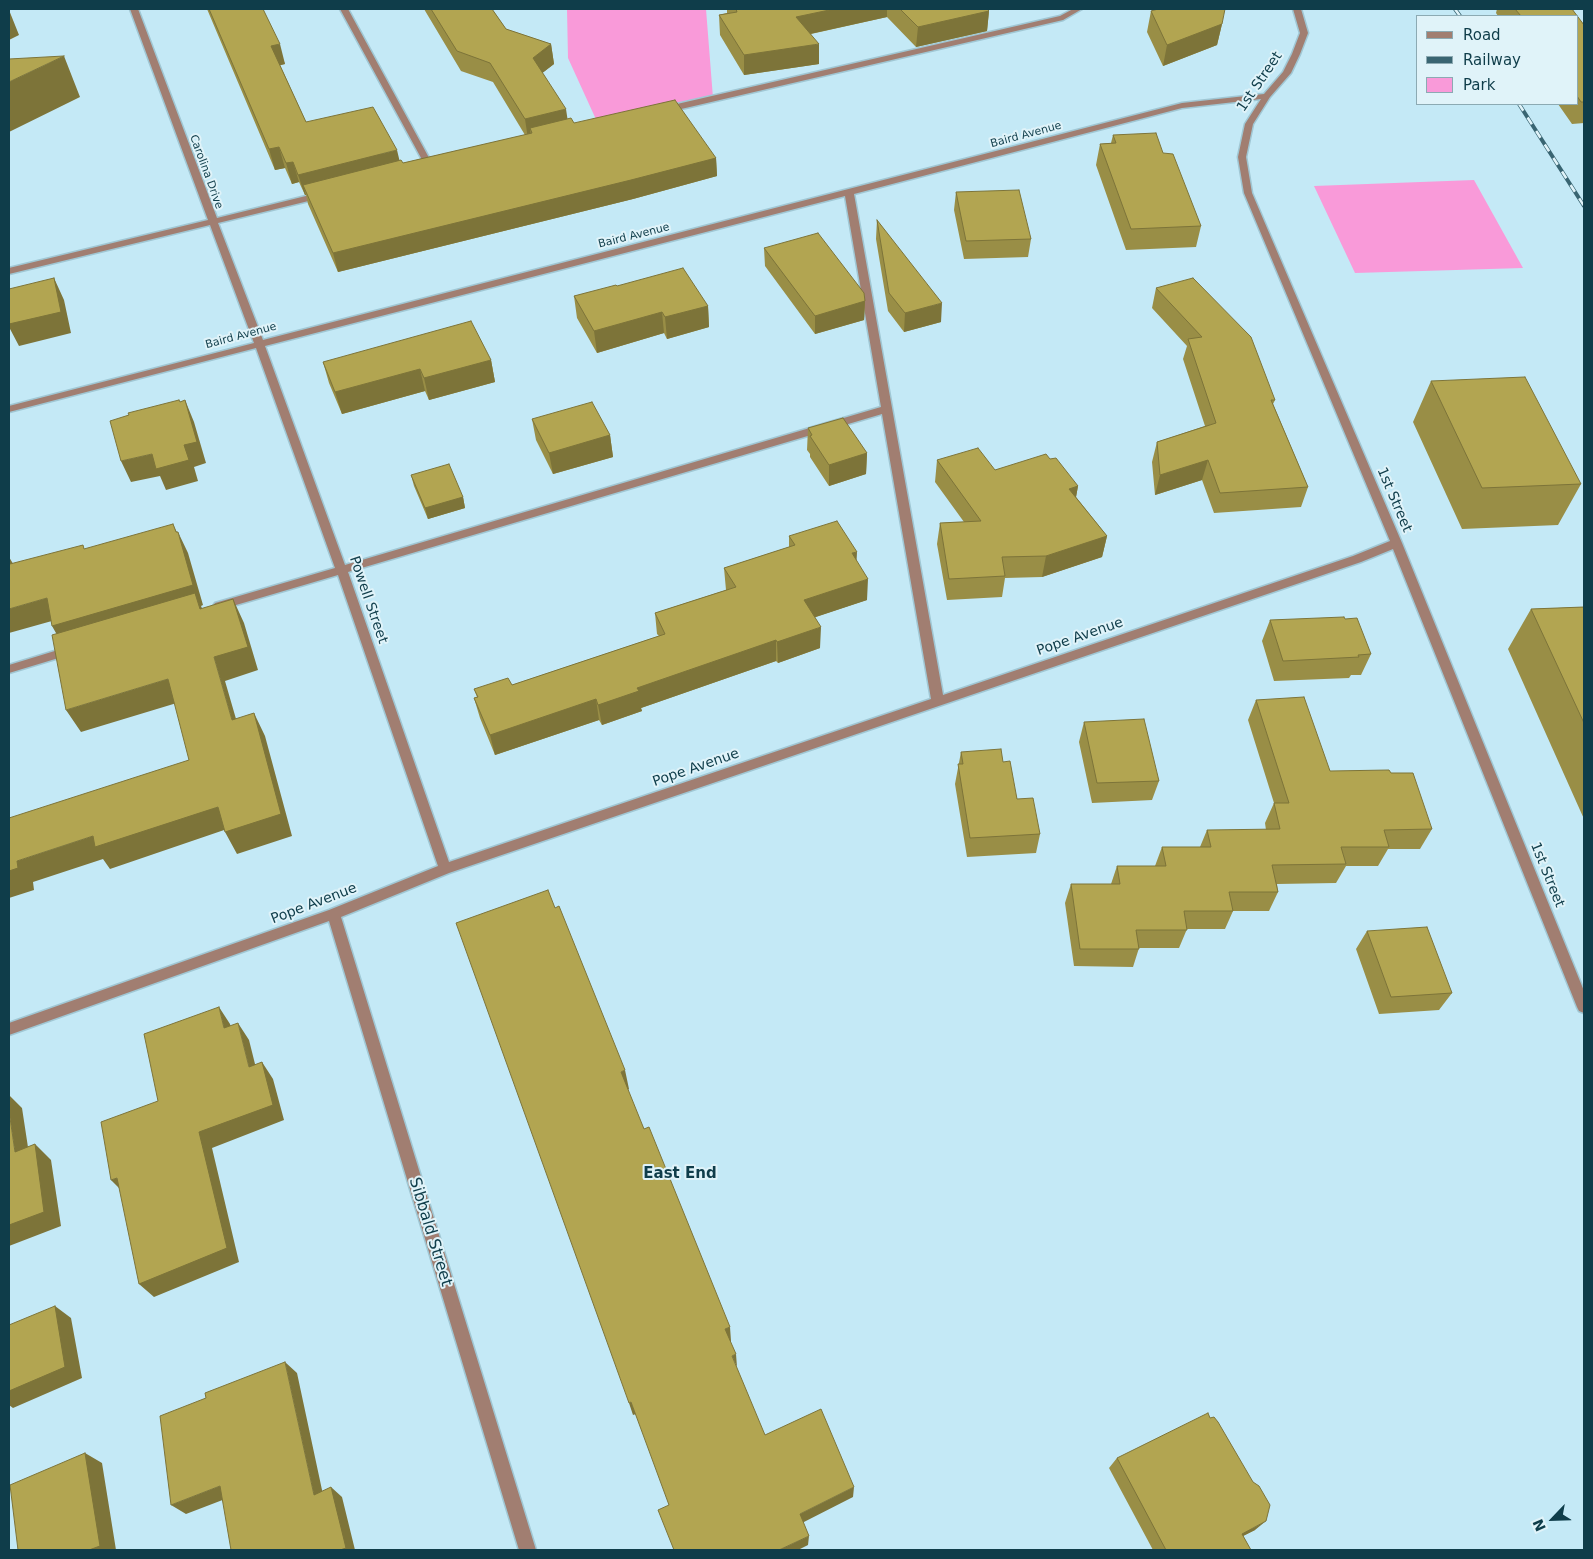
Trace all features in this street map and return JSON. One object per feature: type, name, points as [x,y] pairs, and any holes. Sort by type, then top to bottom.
[{"type":"street","name":"Carolina Drive","points":[[134,9],[258,343]]},
{"type":"street","points":[[344,9],[435,166],[421,170]]},
{"type":"street","points":[[656,112],[1063,18],[1078,9]]},
{"type":"street","name":"1st Street","points":[[1297,9],[1304,33],[1296,54],[1287,73],[1267,96],[1249,124],[1242,157],[1248,193],[1396,543],[1584,1007]]},
{"type":"street","name":"Baird Avenue","points":[[9,409],[258,343],[849,193],[1182,106],[1267,96]]},
{"type":"street","points":[[9,271],[213,223],[336,191]]},
{"type":"street","points":[[849,193],[938,702]]},
{"type":"street","name":"Powell Street","points":[[258,343],[319,504],[446,869]]},
{"type":"street","points":[[206,610],[886,409]]},
{"type":"street","name":"Pope Avenue","points":[[9,1028],[334,914],[446,869],[1357,559],[1396,543]]},
{"type":"street","points":[[9,669],[84,646]]},
{"type":"street","name":"Sibbald Street","points":[[334,914],[526,1550]]},
{"type":"green space","points":[[567,9],[706,9],[713,98],[599,126],[568,58]]},
{"type":"green space","points":[[1474,180],[1523,268],[1355,273],[1314,186]]},
{"type":"building","points":[[209,9],[263,9],[280,44],[271,46],[306,122],[373,107],[397,150],[298,175],[293,162],[286,163],[279,147],[269,149]]},
{"type":"building","points":[[431,9],[492,9],[506,29],[551,44],[533,58],[566,109],[525,119],[490,63],[457,51]]},
{"type":"building","points":[[736,9],[834,9],[796,17],[819,44],[744,55],[719,15],[737,12]]},
{"type":"building","points":[[900,9],[987,9],[989,11],[918,27]]},
{"type":"building","points":[[1158,9],[1225,9],[1222,24],[1167,45],[1151,11]]},
{"type":"building","points":[[1515,9],[1572,9],[1576,15],[1520,15]]},
{"type":"building","points":[[1578,17],[1584,25],[1584,102],[1581,102],[1578,98]]},
{"type":"building","points":[[64,56],[9,82],[9,59]]},
{"type":"building","points":[[675,100],[716,158],[333,253],[303,185],[401,160],[403,163],[532,133],[530,128],[571,118],[574,123]]},
{"type":"building","points":[[1156,133],[1163,153],[1173,154],[1201,226],[1131,229],[1100,144],[1116,143],[1113,135]]},
{"type":"building","points":[[1019,190],[1031,239],[966,241],[956,192]]},
{"type":"building","points":[[877,220],[942,303],[905,313],[889,293]]},
{"type":"building","points":[[818,233],[864,293],[865,301],[815,316],[764,248]]},
{"type":"building","points":[[683,268],[708,306],[665,317],[662,312],[594,331],[574,296],[617,286]]},
{"type":"building","points":[[54,278],[61,312],[9,324],[9,289]]},
{"type":"building","points":[[1193,278],[1251,337],[1275,400],[1271,400],[1308,487],[1220,493],[1208,460],[1160,475],[1157,442],[1216,423],[1188,339],[1202,337],[1156,288]]},
{"type":"building","points":[[471,321],[491,360],[424,378],[420,369],[335,392],[323,362]]},
{"type":"building","points":[[1525,377],[1581,484],[1482,488],[1431,381]]},
{"type":"building","points":[[179,400],[180,402],[185,400],[197,442],[184,445],[189,460],[156,469],[152,454],[121,461],[110,421],[129,415],[128,413]]},
{"type":"building","points":[[592,402],[610,435],[549,453],[532,419]]},
{"type":"building","points":[[843,418],[867,453],[829,465],[810,436],[812,435],[808,428]]},
{"type":"building","points":[[978,448],[995,470],[1046,454],[1050,459],[1056,458],[1078,486],[1069,489],[1107,536],[1046,556],[1002,557],[1005,576],[949,579],[940,523],[981,521],[937,460]]},
{"type":"building","points":[[449,464],[463,497],[425,508],[411,475]]},
{"type":"building","points":[[837,521],[857,552],[852,553],[868,579],[804,600],[821,627],[777,642],[776,640],[637,688],[639,691],[598,705],[596,699],[490,735],[474,698],[478,697],[474,689],[508,678],[512,685],[665,634],[655,613],[736,587],[724,568],[795,545],[789,536]]},
{"type":"building","points":[[173,524],[176,532],[178,532],[193,585],[52,626],[47,598],[9,609],[9,559],[10,564],[83,545],[84,549]]},
{"type":"building","points":[[195,593],[200,609],[233,599],[248,647],[214,657],[232,720],[254,713],[281,814],[225,832],[218,807],[95,847],[93,836],[17,861],[18,868],[9,871],[9,818],[189,760],[168,679],[66,710],[52,635]]},
{"type":"building","points":[[1584,607],[1584,723],[1531,609]]},
{"type":"building","points":[[1344,617],[1345,619],[1357,618],[1371,654],[1358,655],[1359,657],[1283,661],[1270,620]]},
{"type":"building","points":[[1304,697],[1330,771],[1389,770],[1391,773],[1413,773],[1432,829],[1384,830],[1389,847],[1341,847],[1346,864],[1272,865],[1278,892],[1229,892],[1233,911],[1184,911],[1187,930],[1136,930],[1139,949],[1080,949],[1071,884],[1120,884],[1117,866],[1166,866],[1162,847],[1211,847],[1207,830],[1280,829],[1274,803],[1289,803],[1256,700]]},
{"type":"building","points":[[1144,719],[1159,781],[1097,783],[1084,722]]},
{"type":"building","points":[[1001,749],[1003,762],[1010,761],[1017,799],[1033,798],[1040,834],[970,838],[958,764],[963,764],[961,752]]},
{"type":"building","points":[[548,890],[555,908],[559,906],[625,1070],[621,1072],[644,1129],[649,1127],[730,1327],[725,1329],[736,1354],[732,1356],[765,1435],[821,1409],[854,1487],[800,1514],[809,1536],[779,1550],[674,1550],[658,1510],[669,1505],[631,1402],[629,1403],[456,923]]},
{"type":"building","points":[[1427,927],[1452,993],[1391,997],[1367,931]]},
{"type":"building","points":[[219,1007],[224,1028],[238,1023],[249,1067],[262,1062],[273,1105],[199,1132],[227,1248],[139,1284],[117,1178],[111,1180],[101,1122],[158,1101],[144,1034]]},
{"type":"building","points":[[9,1111],[15,1152],[35,1144],[44,1212],[9,1225]]},
{"type":"building","points":[[55,1306],[65,1367],[9,1391],[9,1325]]},
{"type":"building","points":[[285,1362],[314,1495],[331,1487],[346,1548],[340,1550],[231,1550],[220,1486],[171,1505],[160,1416],[206,1398],[205,1393]]},
{"type":"building","points":[[1208,1413],[1210,1418],[1214,1417],[1218,1422],[1253,1482],[1259,1486],[1270,1505],[1266,1521],[1242,1534],[1251,1550],[1166,1550],[1117,1458]]},
{"type":"building","points":[[85,1453],[100,1546],[89,1550],[18,1550],[10,1485]]},
{"type":"railway","points":[[1455,9],[1459,15]]},
{"type":"railway","points":[[1520,105],[1584,206]]},
{"type":"district","name":"East End","points":[[680,1174]]}]
